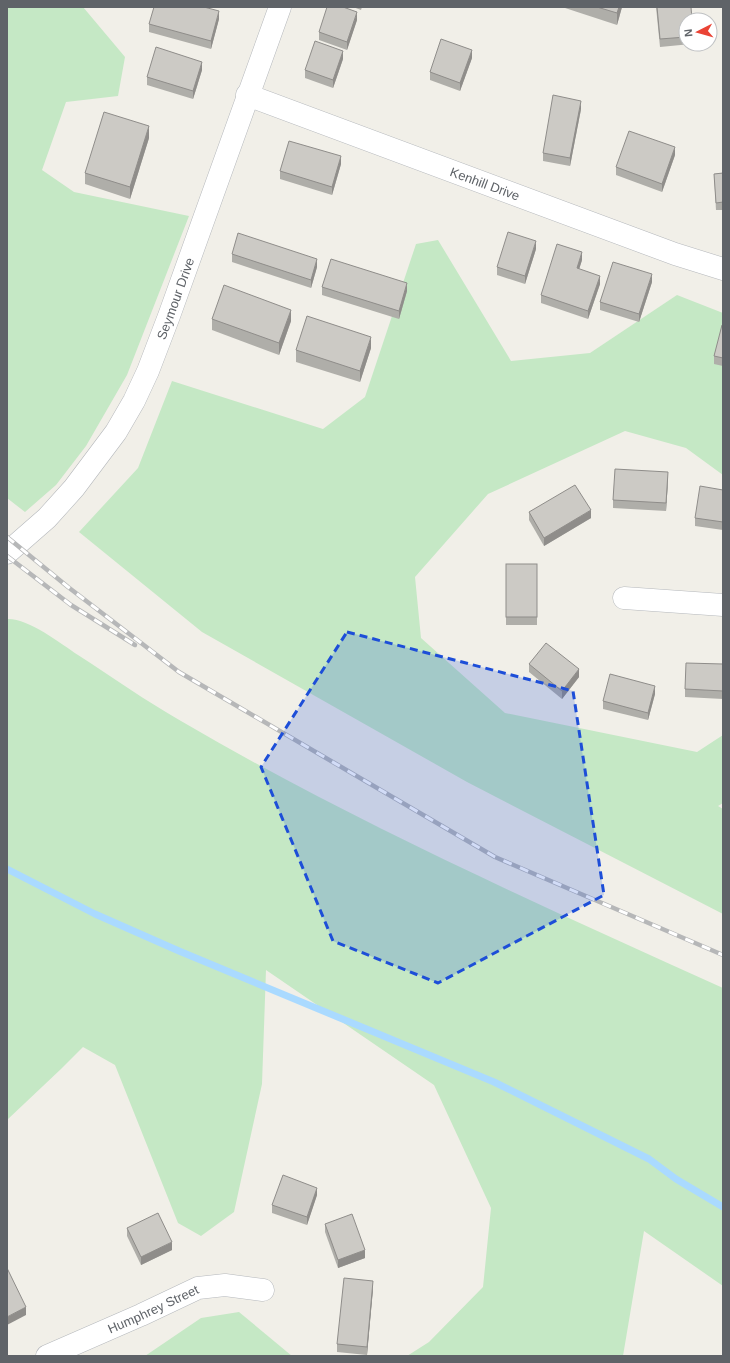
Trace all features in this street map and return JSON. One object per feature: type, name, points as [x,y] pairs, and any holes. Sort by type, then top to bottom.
[{"type":"street","name":"Seymour Drive","points":[[7,553],[47,518],[74,488],[116,432],[134,401],[170,316],[247,95],[280,7]]},
{"type":"street","name":"Kenhill Drive","points":[[247,95],[675,254],[723,269]]},
{"type":"street","points":[[624,598],[723,605]]},
{"type":"street","name":"Humphrey Street","points":[[47,1356],[141,1315],[198,1288],[225,1285],[263,1290]]},
{"type":"highlighted area","points":[[347,632],[573,691],[604,895],[438,983],[333,941],[261,767]]},
{"type":"green space","points":[[7,7],[83,7],[125,57],[118,96],[66,102],[42,170],[74,192],[189,216],[127,375],[86,446],[56,485],[25,512],[7,498]]},
{"type":"green space","points":[[438,240],[511,361],[590,353],[677,295],[723,313],[723,475],[686,448],[625,431],[488,494],[415,577],[421,638],[505,713],[697,752],[723,735],[723,803],[718,806],[723,809],[723,914],[467,782],[202,632],[79,532],[138,468],[172,381],[323,429],[365,397],[416,244]]},
{"type":"green space","points":[[7,619],[24,623],[44,632],[129,689],[168,713],[313,794],[449,862],[723,988],[723,1286],[644,1231],[623,1356],[407,1356],[429,1342],[483,1287],[491,1208],[434,1085],[266,970],[262,1084],[234,1212],[201,1236],[178,1223],[115,1065],[83,1047],[7,1120]]},
{"type":"green space","points":[[239,1312],[292,1356],[145,1356],[201,1318]]},
{"type":"building","points":[[154,7],[204,7],[219,11],[211,41],[149,24]]},
{"type":"building","points":[[327,7],[343,7],[357,12],[347,42],[319,32]]},
{"type":"building","points":[[597,7],[619,7],[617,13]]},
{"type":"building","points":[[657,7],[691,7],[691,12],[678,12],[678,38],[660,39]]},
{"type":"building","points":[[441,39],[472,50],[460,83],[430,72]]},
{"type":"building","points":[[315,41],[343,51],[333,80],[305,70]]},
{"type":"building","points":[[156,47],[202,62],[193,91],[147,77]]},
{"type":"building","points":[[553,95],[581,101],[570,158],[543,153]]},
{"type":"building","points":[[104,112],[149,126],[130,187],[85,173]]},
{"type":"building","points":[[629,131],[675,147],[662,184],[616,167]]},
{"type":"building","points":[[289,141],[341,156],[332,187],[280,171]]},
{"type":"building","points":[[723,173],[723,202],[716,203],[714,174]]},
{"type":"building","points":[[508,232],[536,241],[525,276],[497,267]]},
{"type":"building","points":[[238,233],[317,259],[311,280],[232,254]]},
{"type":"building","points":[[557,244],[582,252],[577,268],[600,276],[588,311],[541,295]]},
{"type":"building","points":[[331,259],[407,283],[399,311],[322,287]]},
{"type":"building","points":[[613,262],[652,274],[639,314],[600,302]]},
{"type":"building","points":[[224,285],[291,310],[279,343],[212,319]]},
{"type":"building","points":[[307,316],[371,337],[360,371],[296,350]]},
{"type":"building","points":[[723,325],[723,358],[714,356]]},
{"type":"building","points":[[615,469],[668,472],[666,503],[613,500]]},
{"type":"building","points":[[575,485],[591,510],[544,538],[529,512]]},
{"type":"building","points":[[700,486],[723,490],[723,522],[695,518]]},
{"type":"building","points":[[506,564],[537,564],[537,617],[506,617]]},
{"type":"building","points":[[546,643],[579,669],[562,691],[529,664]]},
{"type":"building","points":[[686,663],[723,664],[723,691],[685,689]]},
{"type":"building","points":[[610,674],[655,686],[648,713],[603,701]]},
{"type":"building","points":[[283,1175],[317,1188],[307,1217],[272,1205]]},
{"type":"building","points":[[158,1213],[172,1242],[141,1257],[127,1228]]},
{"type":"building","points":[[352,1214],[365,1250],[338,1260],[325,1224]]},
{"type":"building","points":[[7,1268],[26,1307],[7,1317]]},
{"type":"building","points":[[344,1278],[373,1281],[367,1347],[337,1344]]},
{"type":"waterway","points":[[7,869],[95,914],[179,951],[494,1082],[649,1159],[676,1179],[723,1207]]},
{"type":"railway","points":[[7,537],[68,587],[179,672],[495,857],[723,955]]},
{"type":"railway","points":[[7,556],[71,605],[135,645]]}]
